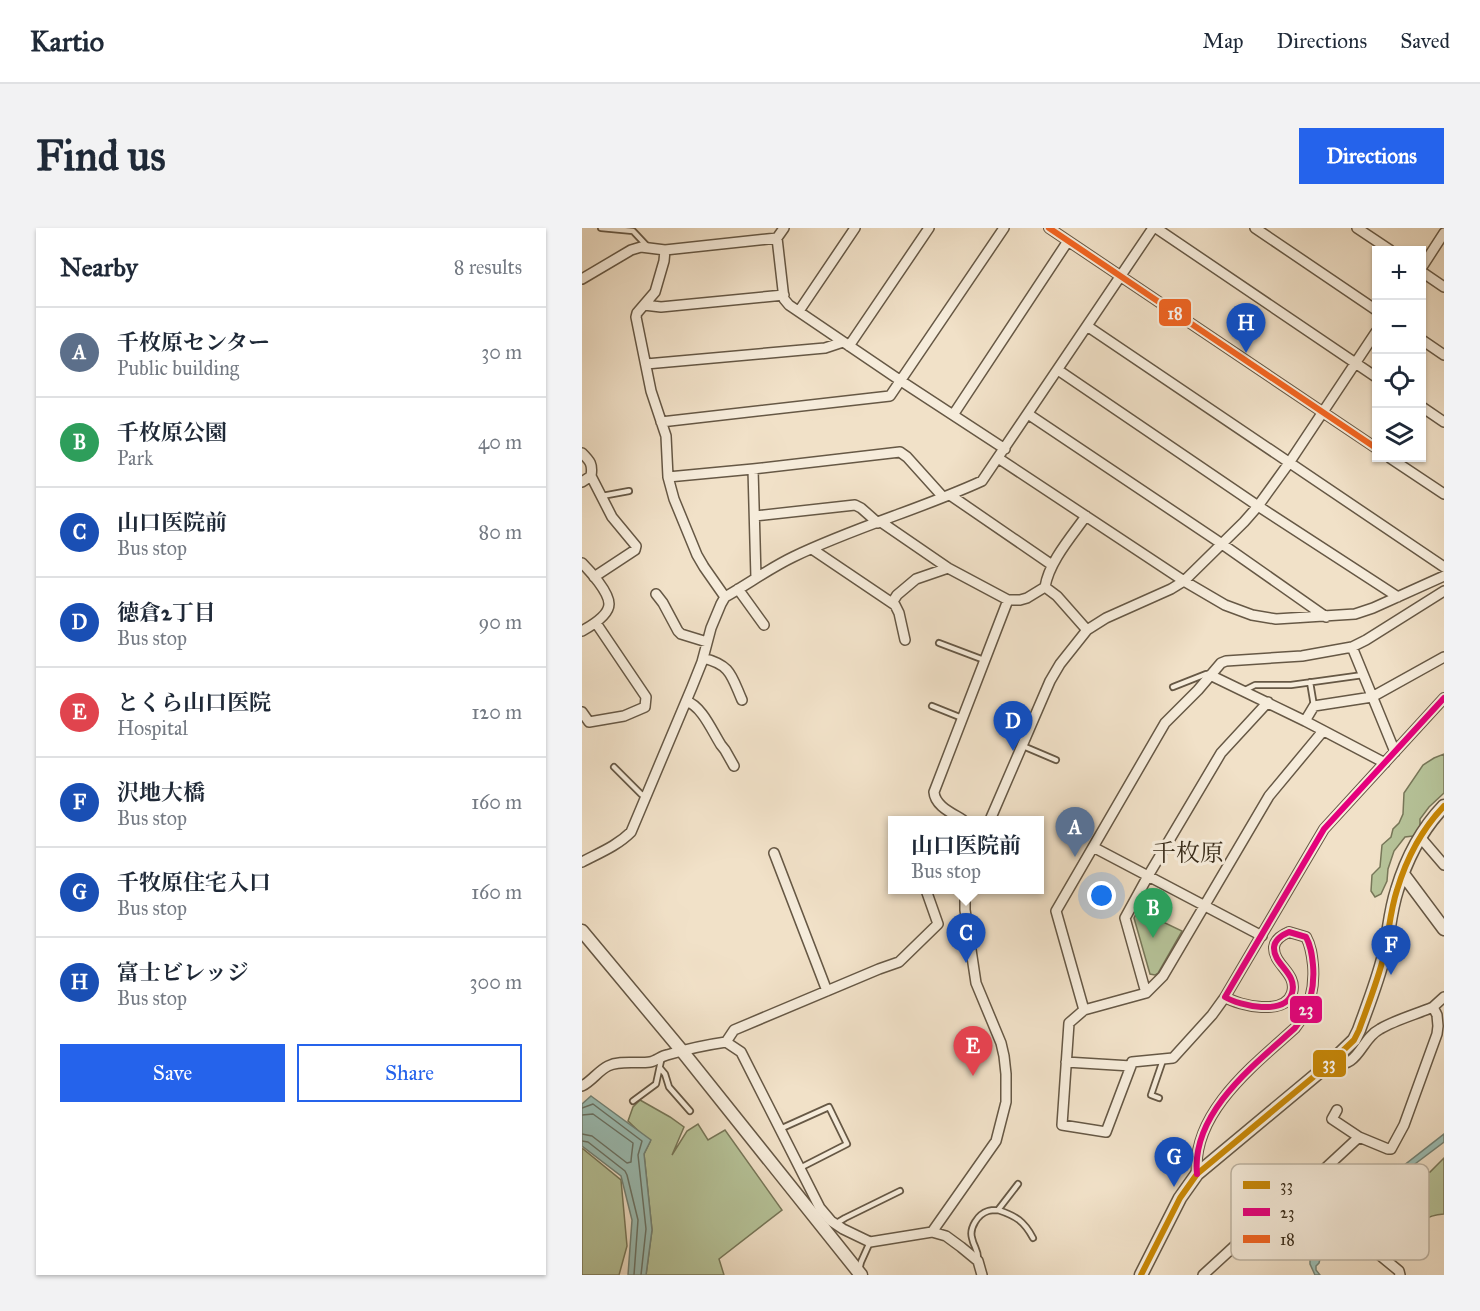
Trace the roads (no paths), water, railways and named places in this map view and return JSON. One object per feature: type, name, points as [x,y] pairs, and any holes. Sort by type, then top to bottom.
[{"type":"street","points":[[784,228],[777,238],[784,299],[789,305],[1005,449]]},
{"type":"street","points":[[799,311],[855,228]]},
{"type":"street","points":[[646,364],[825,348],[846,344],[929,228]]},
{"type":"street","points":[[661,422],[890,396],[1004,228]]},
{"type":"street","points":[[1049,228],[1372,445]]},
{"type":"street","points":[[582,862],[613,847],[631,832],[686,701],[725,597],[792,558],[848,533],[982,481],[1155,228],[1372,373]]},
{"type":"street","points":[[1255,228],[1372,307]]},
{"type":"street","points":[[1357,228],[1384,246]]},
{"type":"street","points":[[1426,261],[1444,233]]},
{"type":"street","points":[[582,279],[631,250],[641,247],[665,250],[777,238]]},
{"type":"street","points":[[953,415],[1068,241]]},
{"type":"street","points":[[665,250],[655,292],[636,317],[651,391],[666,436],[668,477],[674,499],[697,555],[725,597]]},
{"type":"street","points":[[1426,275],[1444,287]]},
{"type":"street","points":[[644,305],[661,307],[784,295]]},
{"type":"street","points":[[1087,327],[1444,567]]},
{"type":"street","points":[[992,816],[1050,681],[1060,664],[1087,630],[1106,618],[1184,581],[1222,544],[1258,506],[1289,464],[1372,339]]},
{"type":"street","points":[[1426,343],[1444,355]]},
{"type":"street","points":[[1058,370],[1258,506],[1398,597]]},
{"type":"street","points":[[1423,408],[1444,422]]},
{"type":"street","points":[[1028,414],[1326,617]]},
{"type":"street","points":[[668,477],[753,470],[900,452],[946,496],[1052,565]]},
{"type":"street","points":[[582,453],[591,461],[593,467],[591,476],[612,517],[636,546],[635,550],[594,577]]},
{"type":"street","points":[[998,459],[1184,581],[1225,605],[1252,615],[1276,619],[1355,614],[1444,576]]},
{"type":"street","points":[[1396,462],[1444,494]]},
{"type":"street","points":[[753,470],[756,578]]},
{"type":"street","points":[[582,482],[591,476]]},
{"type":"street","points":[[754,516],[855,505],[948,568],[1008,600],[1020,600],[1045,587],[1052,565],[1086,516]]},
{"type":"street","points":[[812,549],[892,603],[899,613],[905,640]]},
{"type":"street","points":[[582,562],[609,602],[607,610],[597,623],[582,631]]},
{"type":"street","points":[[892,603],[897,595],[916,579],[948,568]]},
{"type":"street","points":[[1045,587],[1057,596],[1087,630]]},
{"type":"street","points":[[738,590],[764,625]]},
{"type":"street","points":[[1084,1010],[1056,911],[1165,723],[1221,663],[1302,656],[1352,647],[1444,591]]},
{"type":"street","points":[[656,594],[681,634],[707,642]]},
{"type":"street","points":[[957,816],[939,804],[934,798],[934,792],[1008,600]]},
{"type":"street","points":[[582,712],[589,722],[624,716],[645,707],[646,696],[597,623]]},
{"type":"street","points":[[1352,647],[1395,752]]},
{"type":"street","points":[[1305,721],[1314,706],[1372,697],[1444,657]]},
{"type":"street","points":[[703,658],[721,664],[727,669],[742,700]]},
{"type":"street","points":[[1210,675],[1268,702],[1385,763]]},
{"type":"street","points":[[1323,731],[1269,796],[1162,976],[1146,993],[1084,1010],[1069,1023],[1062,1125],[1106,1132],[1132,1062],[1173,1058],[1177,1055],[1218,1008],[1324,829],[1444,698]]},
{"type":"street","points":[[686,701],[693,703],[699,709],[734,766]]},
{"type":"street","points":[[1146,993],[1125,918],[1221,753],[1268,702]]},
{"type":"street","points":[[1141,1275],[1180,1198],[1197,1174],[1329,1064],[1354,1040],[1384,956],[1396,891],[1420,837],[1433,817],[1444,806]]},
{"type":"street","points":[[1420,837],[1444,865]]},
{"type":"street","points":[[1093,848],[1262,936]]},
{"type":"street","points":[[774,854],[827,991]]},
{"type":"street","points":[[1403,874],[1444,929]]},
{"type":"street","points":[[726,1042],[734,1030],[899,962],[938,924],[927,894]]},
{"type":"street","points":[[932,1232],[996,1141],[1006,1102],[1004,1056],[1001,1043],[976,983],[965,910],[965,894]]},
{"type":"street","points":[[582,931],[682,1051],[859,1274]]},
{"type":"street","points":[[1197,1174],[1197,1150],[1219,1104],[1237,1081],[1294,1028],[1307,1009],[1314,979],[1312,954],[1306,937],[1289,932],[1282,934],[1274,945],[1275,956],[1293,982],[1293,992],[1284,1003],[1266,1007],[1256,1006],[1225,997]]},
{"type":"street","points":[[1329,1064],[1340,1066],[1348,1062],[1359,1053],[1379,1029],[1433,1007],[1444,997]]},
{"type":"street","points":[[1337,1110],[1332,1119],[1359,1137],[1391,1149],[1404,1125],[1437,1034],[1437,1015],[1433,1007]]},
{"type":"street","points":[[582,1086],[590,1082],[606,1067],[614,1064],[653,1061],[662,1056],[703,1045],[726,1042],[741,1052],[824,1215],[848,1232],[870,1242],[932,1232],[946,1236],[962,1246],[978,1261],[982,1275]]},
{"type":"street","points":[[1066,1062],[1131,1066]]},
{"type":"street","points":[[1330,1164],[1359,1137]]},
{"type":"street","points":[[1203,1275],[1231,1249]]},
{"type":"street","points":[[1386,1260],[1399,1271],[1400,1275]]},
{"type":"lane","points":[[601,228],[633,231],[648,248]]},
{"type":"lane","points":[[602,496],[629,491]]},
{"type":"lane","points":[[939,643],[985,660]]},
{"type":"lane","points":[[1173,687],[1206,674],[1210,675]]},
{"type":"lane","points":[[1243,691],[1255,685],[1291,685],[1363,675]]},
{"type":"lane","points":[[1310,682],[1314,706]]},
{"type":"lane","points":[[932,706],[962,718]]},
{"type":"lane","points":[[1023,746],[1056,760]]},
{"type":"lane","points":[[614,767],[641,794],[646,796]]},
{"type":"lane","points":[[633,1101],[656,1084],[662,1056]]},
{"type":"lane","points":[[1159,1098],[1151,1095],[1163,1059]]},
{"type":"lane","points":[[660,1068],[665,1074],[669,1087],[690,1111]]},
{"type":"lane","points":[[780,1129],[829,1107],[834,1116],[847,1144],[800,1169]]},
{"type":"lane","points":[[998,1210],[1018,1184]]},
{"type":"lane","points":[[835,1224],[900,1191]]},
{"type":"lane","points":[[978,1261],[978,1252],[971,1238],[972,1227],[987,1211],[998,1210],[1016,1217],[1025,1224],[1033,1238]]},
{"type":"lane","points":[[859,1274],[861,1262],[870,1242]]},
{"type":"water","points":[[591,1096],[651,1140],[644,1154],[652,1230],[646,1275],[628,1275],[632,1220],[621,1176],[582,1146],[582,1104]]},
{"type":"water","points":[[1444,1134],[1444,1142],[1415,1164],[1406,1164]]},
{"type":"water","points":[[1310,1260],[1320,1260],[1316,1270],[1320,1275],[1315,1275]]},
{"type":"place","name":"富士ビレッジ","points":[[1246,353]]},
{"type":"place","name":"徳倉2丁目","points":[[1013,751]]},
{"type":"place","name":"千枚原センター","points":[[1075,857]]},
{"type":"place","name":"千枚原公園","points":[[1153,938]]},
{"type":"place","name":"山口医院前","points":[[966,963]]},
{"type":"place","name":"沢地大橋","points":[[1391,975]]},
{"type":"place","name":"とくら山口医院","points":[[973,1076]]},
{"type":"place","name":"千牧原住宅入口","points":[[1174,1187]]},
{"type":"district","name":"千枚原","points":[[1188,853]]}]
